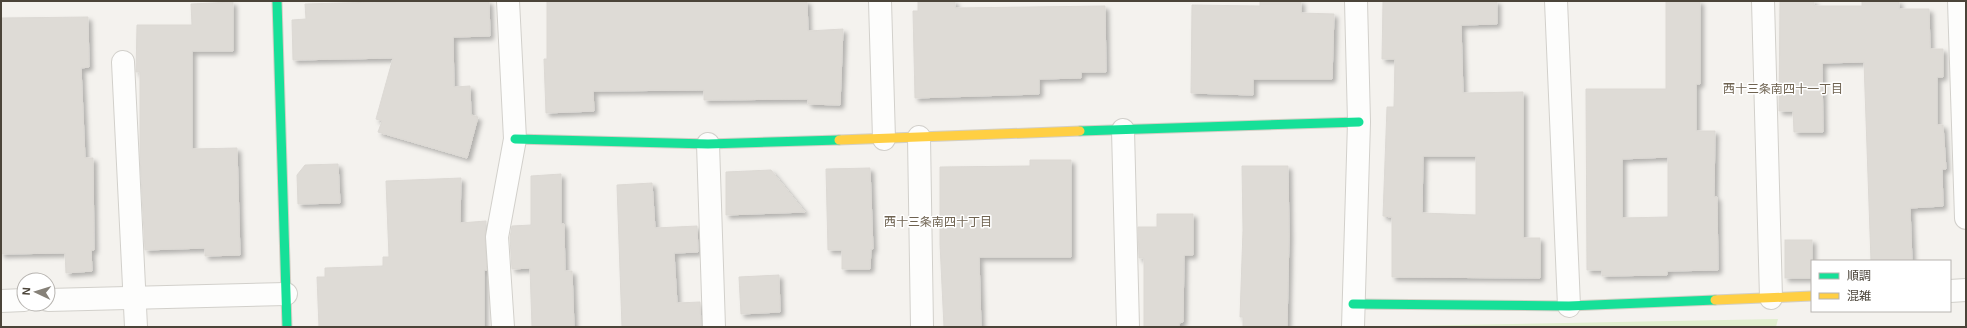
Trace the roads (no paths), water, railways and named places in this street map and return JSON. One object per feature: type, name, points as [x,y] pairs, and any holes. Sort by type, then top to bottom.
[{"type":"street","points":[[277,1],[287,327]]},
{"type":"street","points":[[503,327],[497,237],[515,139],[508,1]]},
{"type":"street","points":[[880,1],[884,138]]},
{"type":"street","points":[[1353,327],[1359,122],[1356,1]]},
{"type":"street","points":[[1556,1],[1568,306]]},
{"type":"street","points":[[1763,1],[1771,298]]},
{"type":"street","points":[[1959,1],[1966,218]]},
{"type":"street","points":[[123,62],[136,327]]},
{"type":"street","points":[[515,139],[708,144],[1359,122]]},
{"type":"street","points":[[1123,130],[1128,327]]},
{"type":"street","points":[[918,137],[922,327]]},
{"type":"street","points":[[708,144],[714,327]]},
{"type":"street","points":[[1951,291],[1966,290]]},
{"type":"street","points":[[56,300],[286,294]]},
{"type":"street","points":[[1353,304],[1568,306],[1811,296]]},
{"type":"street","points":[[1,301],[16,300]]},
{"type":"district","name":"西十三条南四十一丁目","points":[[1783,89]]},
{"type":"district","name":"西十三条南四十丁目","points":[[938,222]]}]
